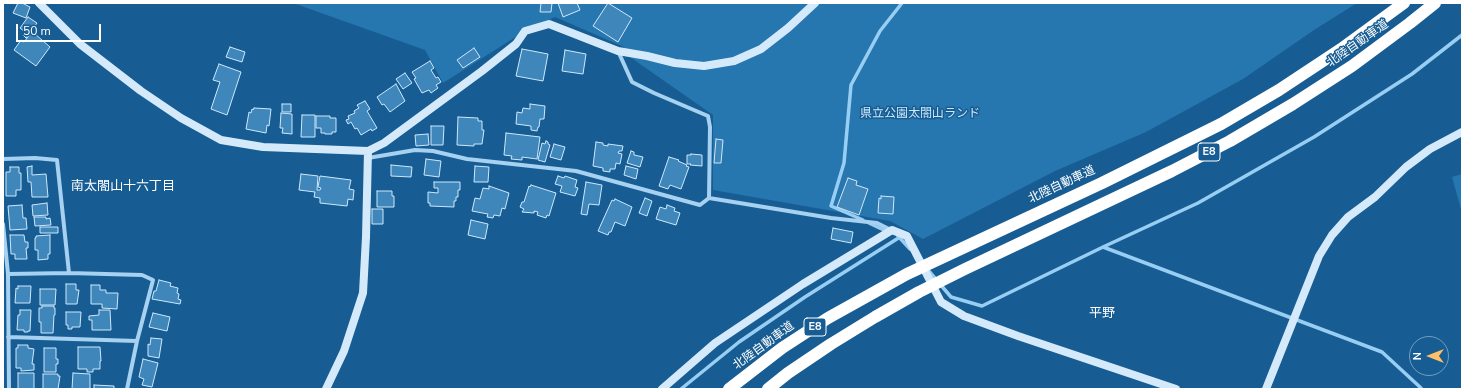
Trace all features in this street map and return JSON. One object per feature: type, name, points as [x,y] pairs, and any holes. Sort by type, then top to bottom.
[{"type":"highway","name":"北陸自動車道","points":[[729,389],[782,348],[828,318],[907,274],[1221,124],[1279,90],[1328,58],[1404,3]]},
{"type":"highway","name":"北陸自動車道","points":[[768,389],[831,344],[919,292],[1172,172],[1230,141],[1293,104],[1352,66],[1435,3]]},
{"type":"street","points":[[39,3],[80,44],[141,91],[181,118],[221,140],[263,147],[368,155],[415,150],[433,151],[468,159],[576,171],[700,206],[709,198],[710,127],[708,116],[632,82],[618,51]]},
{"type":"street","points":[[368,155],[482,71],[516,44],[525,31],[549,24],[618,51],[675,63],[704,66],[734,61],[761,49],[788,28],[815,3]]},
{"type":"street","points":[[1266,389],[1319,256],[1332,235],[1348,217],[1375,197],[1406,167],[1430,149],[1462,132]]},
{"type":"street","points":[[326,389],[344,350],[363,293],[368,155]]},
{"type":"street","points":[[3,159],[35,158],[57,160],[69,273]]},
{"type":"street","points":[[709,198],[830,218],[877,223],[906,236],[941,302],[964,316],[1018,336],[1176,389]]},
{"type":"street","points":[[3,224],[8,274],[9,389]]},
{"type":"street","points":[[662,389],[715,343],[803,284],[892,230]]},
{"type":"street","points":[[8,274],[69,273],[142,275],[153,280],[137,341],[127,389]]},
{"type":"street","points":[[8,337],[137,341]]},
{"type":"green space","name":"県立公園太閤山ランド","points":[[293,3],[1357,3],[1314,30],[1243,79],[1146,132],[1055,171],[923,239],[890,221],[713,190],[713,115],[630,57],[624,47],[555,17],[525,31],[443,83],[425,50]]},
{"type":"green space","points":[[1462,174],[1462,213],[1452,177]]},
{"type":"building","points":[[18,3],[22,3],[30,7],[26,18],[13,13]]},
{"type":"building","points":[[541,3],[552,3],[551,12],[540,12]]},
{"type":"building","points":[[558,3],[577,3],[580,10],[563,17]]},
{"type":"building","points":[[608,3],[632,18],[618,42],[593,26]]},
{"type":"building","points":[[28,17],[37,23],[26,38],[23,35],[25,32],[20,28]]},
{"type":"building","points":[[31,33],[34,35],[35,34],[50,47],[36,66],[14,50],[21,40],[24,42]]},
{"type":"building","points":[[230,47],[245,52],[242,62],[226,57]]},
{"type":"building","points":[[474,48],[480,57],[463,68],[457,60]]},
{"type":"building","points":[[522,49],[548,54],[543,81],[516,76]]},
{"type":"building","points":[[565,50],[586,54],[583,74],[562,71]]},
{"type":"building","points":[[430,61],[434,68],[431,70],[436,78],[438,77],[441,82],[436,85],[438,88],[431,93],[429,90],[422,93],[414,79],[416,78],[412,72]]},
{"type":"building","points":[[219,64],[241,72],[227,115],[211,109],[220,82],[213,80]]},
{"type":"building","points":[[405,73],[412,83],[403,89],[396,79]]},
{"type":"building","points":[[396,84],[405,101],[390,112],[384,104],[382,105],[377,97]]},
{"type":"building","points":[[365,101],[370,109],[367,111],[377,128],[372,131],[371,129],[361,135],[351,122],[348,124],[346,120],[349,119],[348,116],[355,113],[354,111],[359,108],[357,105]]},
{"type":"building","points":[[282,104],[291,104],[291,112],[282,112]]},
{"type":"building","points":[[530,104],[545,106],[544,119],[540,119],[537,131],[531,130],[531,126],[516,124],[517,112],[522,113],[523,108],[530,109]]},
{"type":"building","points":[[254,108],[271,109],[269,126],[267,125],[266,133],[246,129],[249,112],[251,113],[252,109],[253,110]]},
{"type":"building","points":[[281,113],[292,114],[292,134],[282,133],[283,128],[280,128]]},
{"type":"building","points":[[302,115],[315,115],[315,137],[301,137]]},
{"type":"building","points":[[316,116],[330,116],[330,118],[336,118],[336,132],[332,132],[332,134],[321,133],[321,128],[316,128]]},
{"type":"building","points":[[458,117],[478,118],[478,121],[482,121],[482,130],[484,130],[482,144],[474,144],[474,146],[457,145]]},
{"type":"building","points":[[431,126],[444,126],[443,145],[431,145]]},
{"type":"building","points":[[506,133],[540,137],[537,159],[522,157],[522,160],[511,159],[512,156],[504,155]]},
{"type":"building","points":[[428,134],[429,145],[416,146],[415,135]]},
{"type":"building","points":[[716,139],[723,140],[721,163],[714,163]]},
{"type":"building","points":[[546,141],[550,145],[545,162],[538,160],[542,143],[545,144]]},
{"type":"building","points":[[596,142],[603,143],[603,145],[608,146],[608,144],[623,146],[622,151],[619,151],[618,153],[622,154],[620,164],[616,163],[615,169],[610,169],[610,172],[603,171],[603,168],[593,166]]},
{"type":"building","points":[[554,144],[565,147],[561,160],[550,157]]},
{"type":"building","points":[[631,151],[634,152],[634,155],[643,157],[640,167],[627,163]]},
{"type":"building","points":[[687,155],[702,155],[702,166],[687,164]]},
{"type":"building","points":[[669,157],[679,160],[678,161],[689,167],[681,189],[670,185],[668,189],[659,186]]},
{"type":"building","points":[[426,159],[441,161],[439,177],[424,175]]},
{"type":"building","points":[[391,165],[412,167],[411,177],[391,176]]},
{"type":"building","points":[[32,166],[32,175],[46,174],[48,197],[32,197],[31,182],[28,182],[27,167]]},
{"type":"building","points":[[475,166],[489,167],[488,182],[474,182]]},
{"type":"building","points":[[626,166],[638,169],[636,179],[624,175]]},
{"type":"building","points":[[10,167],[19,167],[19,173],[21,173],[21,190],[16,190],[16,196],[6,196],[6,172],[10,172]]},
{"type":"building","points":[[301,174],[318,176],[317,190],[320,190],[321,188],[318,187],[320,176],[351,180],[349,189],[354,190],[353,200],[348,199],[347,206],[320,203],[320,198],[314,197],[315,192],[299,190]]},
{"type":"building","points":[[558,176],[564,178],[565,176],[577,180],[575,187],[578,188],[575,196],[560,192],[562,186],[555,184]]},
{"type":"building","points":[[848,178],[857,181],[856,185],[868,189],[859,215],[837,207]]},
{"type":"building","points":[[434,182],[460,182],[460,190],[458,190],[458,197],[456,197],[456,201],[454,201],[454,207],[430,206],[430,203],[428,203],[428,192],[438,193],[438,188],[434,188]]},
{"type":"building","points":[[586,182],[602,185],[599,205],[589,204],[587,215],[581,214]]},
{"type":"building","points":[[531,185],[556,193],[549,216],[547,215],[546,218],[537,215],[538,212],[534,211],[534,213],[522,212],[524,209],[520,207],[522,202],[524,202],[529,186],[530,187]]},
{"type":"building","points":[[489,186],[509,193],[505,209],[502,208],[500,216],[494,215],[493,218],[487,217],[488,214],[472,211],[475,198],[480,199],[483,188],[489,189]]},
{"type":"building","points":[[377,191],[392,191],[392,196],[394,196],[394,207],[377,207]]},
{"type":"building","points":[[881,196],[894,197],[893,214],[878,213],[879,198],[881,199]]},
{"type":"building","points":[[645,198],[652,201],[647,216],[639,213]]},
{"type":"building","points":[[615,199],[632,207],[625,226],[615,222],[611,232],[609,232],[608,235],[598,231],[612,200],[614,201]]},
{"type":"building","points":[[47,203],[48,215],[33,216],[32,205]]},
{"type":"building","points":[[22,205],[23,218],[26,218],[27,229],[10,230],[8,206]]},
{"type":"building","points":[[667,205],[675,208],[674,211],[680,213],[676,225],[656,219],[660,207],[666,209]]},
{"type":"building","points":[[372,209],[383,209],[383,224],[372,224]]},
{"type":"building","points":[[34,217],[46,217],[46,219],[50,218],[51,225],[35,226]]},
{"type":"building","points":[[471,220],[488,224],[485,239],[468,235]]},
{"type":"building","points":[[40,227],[58,227],[58,233],[40,233]]},
{"type":"building","points":[[833,228],[853,232],[851,243],[831,239]]},
{"type":"building","points":[[10,235],[24,235],[25,242],[28,242],[28,248],[26,248],[27,259],[15,259],[15,254],[11,254]]},
{"type":"building","points":[[50,235],[50,254],[48,254],[48,259],[38,260],[38,250],[35,250],[35,238],[36,236]]},
{"type":"building","points":[[159,280],[171,283],[170,286],[178,288],[177,293],[179,294],[178,299],[181,300],[180,304],[152,299]]},
{"type":"building","points":[[66,284],[76,284],[76,290],[79,290],[77,304],[66,304]]},
{"type":"building","points":[[91,285],[100,285],[100,290],[106,290],[106,293],[118,293],[117,309],[102,308],[102,304],[91,304]]},
{"type":"building","points":[[18,286],[31,286],[30,303],[15,303],[16,288],[18,289]]},
{"type":"building","points":[[40,289],[56,289],[55,305],[40,305]]},
{"type":"building","points":[[42,306],[54,306],[55,308],[53,333],[41,333],[39,308],[42,308]]},
{"type":"building","points":[[20,310],[31,310],[30,331],[28,332],[24,332],[24,330],[17,330],[18,315],[20,315]]},
{"type":"building","points":[[99,310],[110,310],[111,330],[92,330],[92,320],[89,320],[89,316],[99,315]]},
{"type":"building","points":[[66,312],[81,312],[80,327],[72,327],[72,329],[68,329],[68,325],[66,325]]},
{"type":"building","points":[[153,313],[170,317],[167,331],[149,327]]},
{"type":"building","points":[[151,338],[162,339],[159,358],[148,356],[148,344],[150,345]]},
{"type":"building","points":[[18,345],[28,345],[28,348],[34,349],[32,364],[34,364],[34,370],[21,371],[21,368],[16,368],[16,348],[18,348]]},
{"type":"building","points":[[78,347],[100,347],[100,369],[93,369],[93,372],[87,372],[87,369],[78,369]]},
{"type":"building","points":[[44,348],[56,348],[56,359],[58,359],[58,364],[56,364],[56,372],[44,372]]},
{"type":"building","points":[[143,359],[158,363],[152,387],[142,385],[144,379],[139,377]]},
{"type":"building","points":[[18,373],[34,373],[34,389],[18,389]]},
{"type":"building","points":[[73,373],[90,374],[90,389],[72,389]]},
{"type":"building","points":[[43,374],[58,374],[58,376],[60,376],[58,389],[43,389]]},
{"type":"building","points":[[94,385],[114,386],[114,389],[94,389]]},
{"type":"waterway","points":[[863,220],[831,206],[844,163],[851,85],[880,31],[902,3]]},
{"type":"waterway","points":[[928,270],[951,297],[982,306],[1198,203],[1314,137],[1412,74],[1462,35]]},
{"type":"waterway","points":[[869,223],[888,232]]},
{"type":"waterway","points":[[898,236],[910,249]]},
{"type":"waterway","points":[[681,389],[739,342],[805,297],[900,237]]},
{"type":"waterway","points":[[1103,247],[1382,352],[1421,389]]},
{"type":"district","name":"南太閤山十六丁目","points":[[123,187]]},
{"type":"district","name":"平野","points":[[1102,314]]}]
